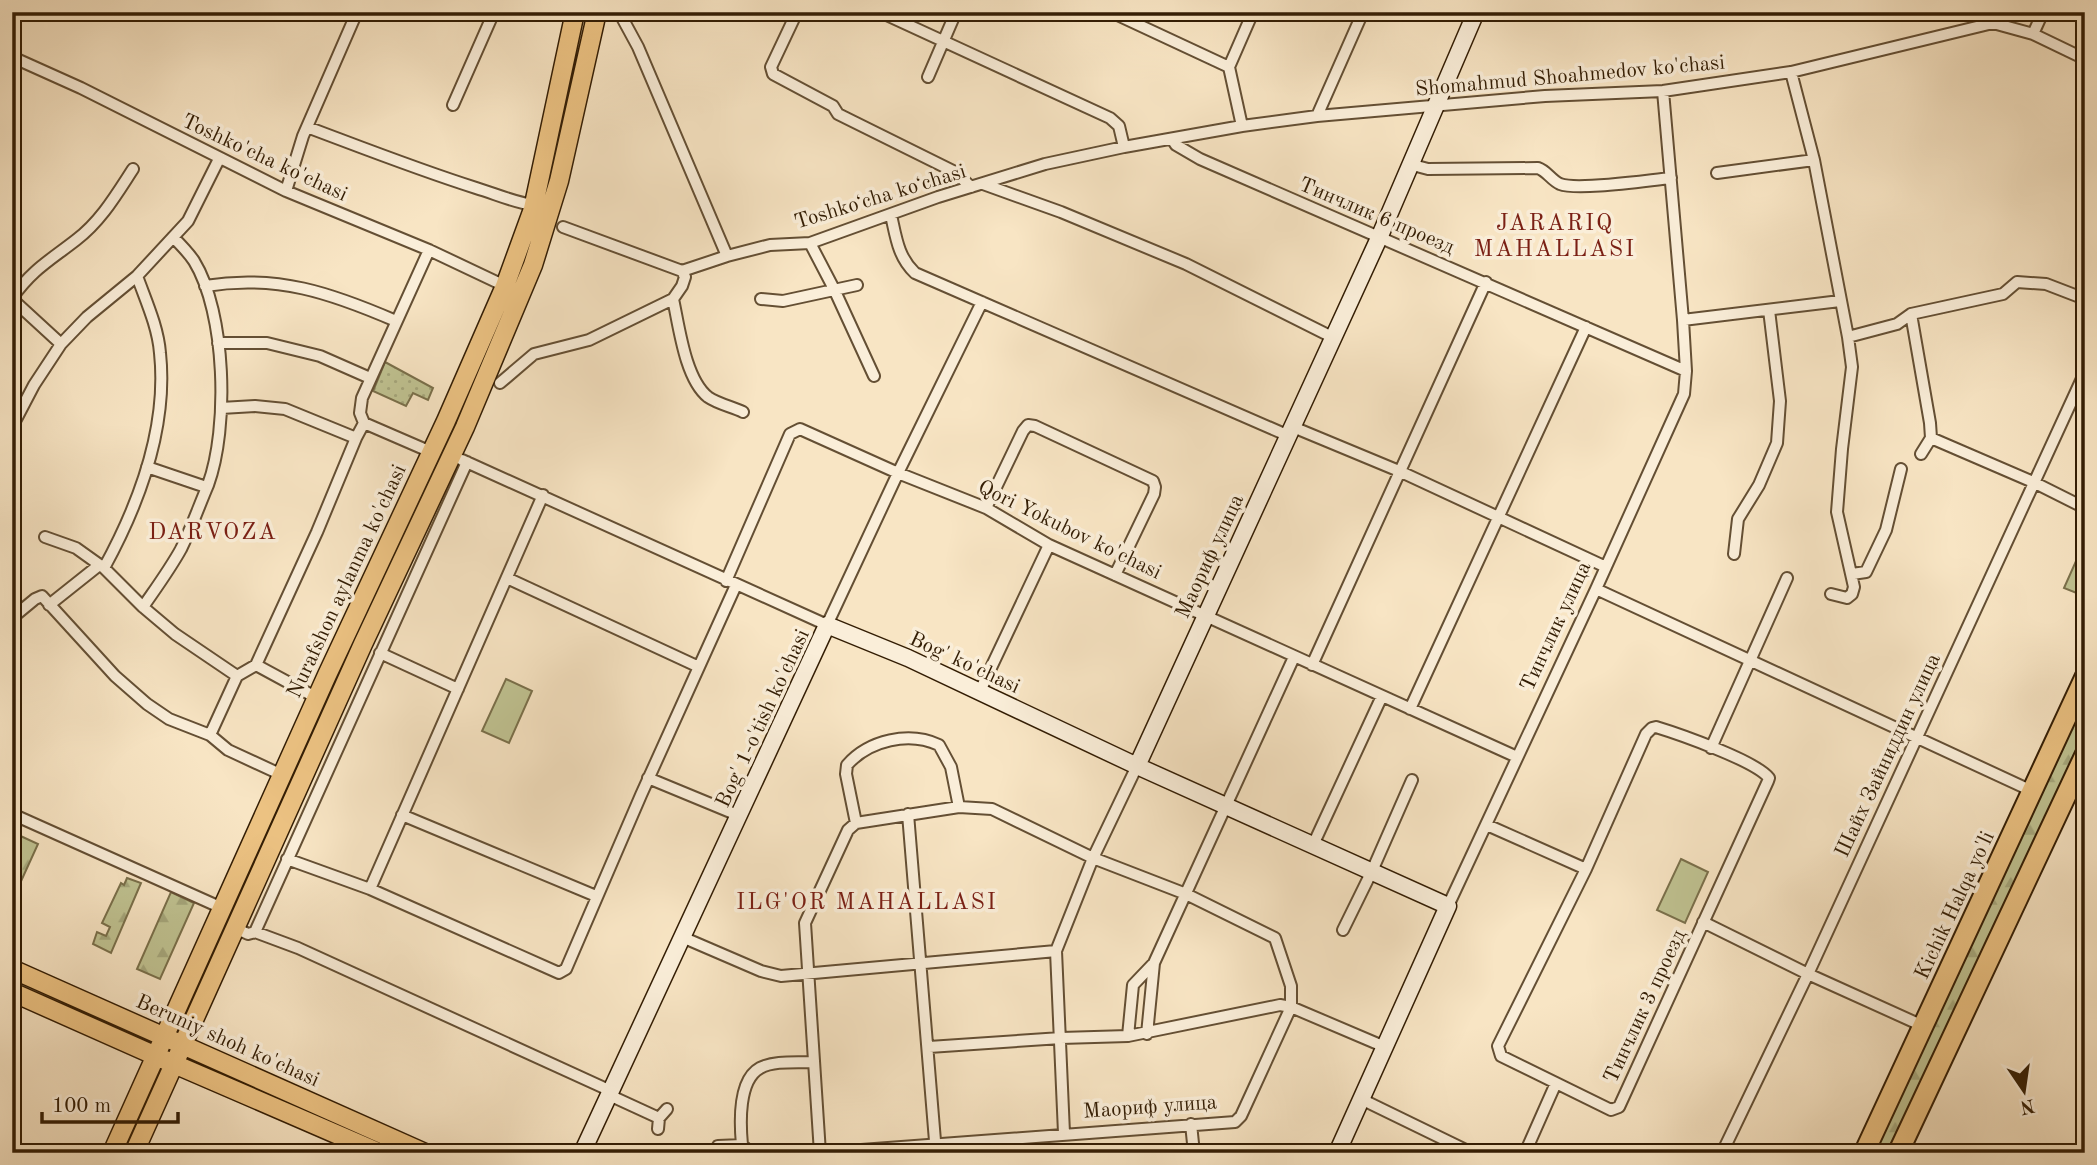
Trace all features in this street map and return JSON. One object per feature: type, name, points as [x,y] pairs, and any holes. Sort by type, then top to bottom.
[{"type":"highway","name":"Kichik Halqa yo'li","points":[[1864,1153],[2085,677]]},
{"type":"highway","points":[[1898,1153],[2085,755]]},
{"type":"main road","name":"Nurafshon aylanma ko'chasi","points":[[112,1153],[505,286],[528,226],[575,12]]},
{"type":"main road","name":"Nurafshon aylanma ko'chasi","points":[[134,1153],[465,427],[533,265],[559,181],[597,12]]},
{"type":"main road","points":[[327,675],[340,673],[346,684]]},
{"type":"main road","points":[[255,835],[261,846],[274,843]]},
{"type":"main road","name":"Beruniy shoh ko'chasi","points":[[12,969],[425,1153]]},
{"type":"main road","name":"Beruniy shoh ko'chasi","points":[[12,992],[380,1153]]},
{"type":"street","points":[[286,191],[307,127],[358,12]]},
{"type":"street","points":[[453,105],[494,12]]},
{"type":"street","points":[[619,12],[638,47],[726,256]]},
{"type":"street","points":[[797,12],[771,67],[773,74],[832,106],[838,114],[955,172],[977,186],[1061,212],[1186,264],[1332,337]]},
{"type":"street","points":[[880,12],[1110,118],[1119,126],[1124,147]]},
{"type":"street","points":[[928,77],[956,12]]},
{"type":"street","points":[[1111,12],[1229,67]]},
{"type":"street","points":[[1242,126],[1229,67],[1254,12]]},
{"type":"street","points":[[1317,116],[1363,12]]},
{"type":"street","name":"Маориф улица","points":[[1065,1133],[1056,951],[1093,858],[1291,431],[1476,12]]},
{"type":"street","points":[[2032,34],[2042,12]]},
{"type":"street","name":"Shomahmud Shoahmedov ko'chasi","points":[[1172,139],[1317,116],[1545,96],[1663,91],[1791,72],[1876,53],[1983,24],[2003,24],[2032,34],[2085,59]]},
{"type":"street","name":"Toshko'cha ko'chasi","points":[[12,57],[81,88],[286,191],[429,250],[505,286]]},
{"type":"street","points":[[1791,72],[1814,160],[1852,367],[1837,512],[1854,587],[1850,596],[1843,598],[1831,594]]},
{"type":"street","name":"Тинчлик улица","points":[[1336,1153],[1684,394],[1686,371],[1683,320],[1663,91]]},
{"type":"street","points":[[307,127],[450,181],[511,201],[533,205]]},
{"type":"street","name":"Toshkoʻcha koʻchasi","points":[[682,271],[726,256],[770,246],[810,243],[911,206],[1045,164],[1172,139]]},
{"type":"street","name":"Тинчлик 6 проезд","points":[[1172,139],[1176,145],[1200,159],[1686,371]]},
{"type":"street","points":[[12,427],[34,385],[61,344],[88,317],[137,276],[188,221],[219,159]]},
{"type":"street","points":[[1717,173],[1814,160]]},
{"type":"street","points":[[1409,164],[1428,169],[1538,168],[1562,185],[1605,185],[1671,178]]},
{"type":"street","points":[[61,344],[13,295],[35,269],[77,240],[107,209],[133,169]]},
{"type":"street","points":[[891,215],[897,246],[907,265],[915,273],[1291,431],[1399,471],[1606,567]]},
{"type":"street","points":[[500,383],[534,354],[589,340],[673,299],[682,286],[685,277],[682,271],[563,227]]},
{"type":"street","points":[[143,607],[181,549],[206,487],[214,458],[221,408],[218,343],[212,303],[194,261],[173,237]]},
{"type":"street","points":[[810,243],[874,376]]},
{"type":"street","points":[[429,250],[370,378],[360,405],[360,413],[364,423],[431,452]]},
{"type":"street","points":[[49,605],[101,567],[126,527],[147,467],[162,382],[160,351],[137,276]]},
{"type":"street","points":[[205,286],[230,282],[283,284],[340,297],[396,321]]},
{"type":"street","points":[[1312,665],[1486,282]]},
{"type":"street","points":[[1848,337],[1897,324],[1911,314],[2003,294],[2019,282],[2046,284],[2085,299]]},
{"type":"street","points":[[761,299],[783,301],[857,285]]},
{"type":"street","points":[[673,299],[689,365],[696,380],[708,396],[744,412]]},
{"type":"street","points":[[1683,320],[1840,301]]},
{"type":"street","name":"Bog' 1-o'tish ko'chasi","points":[[582,1153],[898,472],[982,302]]},
{"type":"street","points":[[1734,554],[1738,519],[1759,485],[1777,443],[1780,401],[1769,310]]},
{"type":"street","points":[[1911,314],[1930,423],[1931,438],[1921,454]]},
{"type":"street","points":[[1410,709],[1586,327]]},
{"type":"street","points":[[218,343],[267,343],[320,356],[370,378]]},
{"type":"street","name":"Шайх Зайниддин улица","points":[[1722,1153],[1808,974],[2085,372]]},
{"type":"street","points":[[221,408],[255,406],[285,409],[356,438]]},
{"type":"street","points":[[210,735],[237,676],[256,665],[364,423]]},
{"type":"street","points":[[986,508],[1028,425],[1153,481],[1156,487],[1154,494],[1115,575]]},
{"type":"street","name":"Qori Yokubov ko'chasi","points":[[731,583],[790,434],[800,429],[986,508],[1049,545],[1517,757]]},
{"type":"street","points":[[1931,438],[2033,482],[2085,508]]},
{"type":"street","name":"Bog' ko'chasi","points":[[380,653],[465,461],[731,583],[980,691],[1136,766],[1448,906]]},
{"type":"street","points":[[147,467],[206,487]]},
{"type":"street","points":[[1852,574],[1866,572],[1886,530],[1900,469]]},
{"type":"street","points":[[369,889],[543,495]]},
{"type":"street","points":[[45,537],[76,548],[175,634],[237,676]]},
{"type":"street","points":[[980,691],[1049,545]]},
{"type":"street","points":[[507,578],[699,667]]},
{"type":"street","points":[[1711,748],[1787,578]]},
{"type":"street","points":[[286,859],[369,889],[559,973],[566,970],[596,896],[699,667],[731,583]]},
{"type":"street","points":[[1596,589],[2032,791]]},
{"type":"street","points":[[12,618],[40,596],[45,598],[107,668],[147,704],[169,719],[210,735],[228,750],[282,775]]},
{"type":"street","points":[[255,932],[380,653],[458,689]]},
{"type":"street","points":[[1128,1036],[1133,985],[1154,963],[1294,657]]},
{"type":"street","points":[[256,665],[317,698]]},
{"type":"street","points":[[1312,845],[1382,696]]},
{"type":"street","name":"Тинчлик 3 проезд","points":[[1651,728],[1660,728],[1711,748],[1762,771],[1769,778],[1619,1107],[1611,1110],[1501,1056],[1499,1046],[1586,870],[1648,731],[1651,728]]},
{"type":"street","points":[[856,823],[845,774],[847,765],[864,751],[902,738],[918,737],[939,744],[951,767],[959,807]]},
{"type":"street","points":[[648,778],[740,816]]},
{"type":"street","points":[[1343,930],[1412,780]]},
{"type":"street","points":[[821,1153],[805,923],[848,830],[856,823],[959,807],[992,809],[1093,858],[1186,894],[1275,938],[1291,986],[1292,1007]]},
{"type":"street","points":[[12,814],[222,908]]},
{"type":"street","points":[[908,814],[936,1148]]},
{"type":"street","points":[[402,815],[596,896]]},
{"type":"street","points":[[1487,825],[1586,870]]},
{"type":"street","points":[[1703,922],[1808,974],[1923,1026]]},
{"type":"street","points":[[235,928],[248,934],[255,932],[298,948],[661,1119]]},
{"type":"street","points":[[682,937],[766,973],[781,976],[1056,951]]},
{"type":"street","points":[[1147,1034],[1154,963]]},
{"type":"street","points":[[929,1047],[1147,1034],[1280,1005],[1292,1007],[1385,1047]]},
{"type":"street","name":"Маориф улица","points":[[821,1153],[936,1148],[1065,1133],[1238,1120],[1292,1007]]},
{"type":"street","points":[[716,1153],[718,1146],[746,1149],[740,1106],[757,1069],[770,1065],[814,1062]]},
{"type":"street","points":[[1525,1153],[1556,1083]]},
{"type":"street","points":[[1361,1099],[1472,1153]]},
{"type":"street","points":[[1191,1124],[1194,1153]]},
{"type":"green space","points":[[385,362],[433,388],[428,400],[413,393],[406,406],[373,391]]},
{"type":"green space","points":[[2076,561],[2085,565],[2085,582],[2079,594],[2064,588]]},
{"type":"green space","points":[[506,679],[532,691],[509,743],[482,731]]},
{"type":"green space","points":[[2085,694],[2085,732],[1889,1153],[1871,1153]]},
{"type":"green space","points":[[14,833],[38,844],[12,901],[12,836]]},
{"type":"green space","points":[[1681,859],[1708,872],[1685,923],[1657,910]]},
{"type":"green space","points":[[127,878],[141,883],[111,953],[93,944],[97,932],[106,936],[110,927],[102,923],[121,883],[124,885]]},
{"type":"green space","points":[[171,892],[194,903],[160,979],[137,969]]},
{"type":"district","name":"JARARIQ MAHALLASI","points":[[1555,235]]},
{"type":"district","name":"DARVOZA","points":[[213,531]]},
{"type":"district","name":"ILG'OR MAHALLASI","points":[[867,901]]}]
